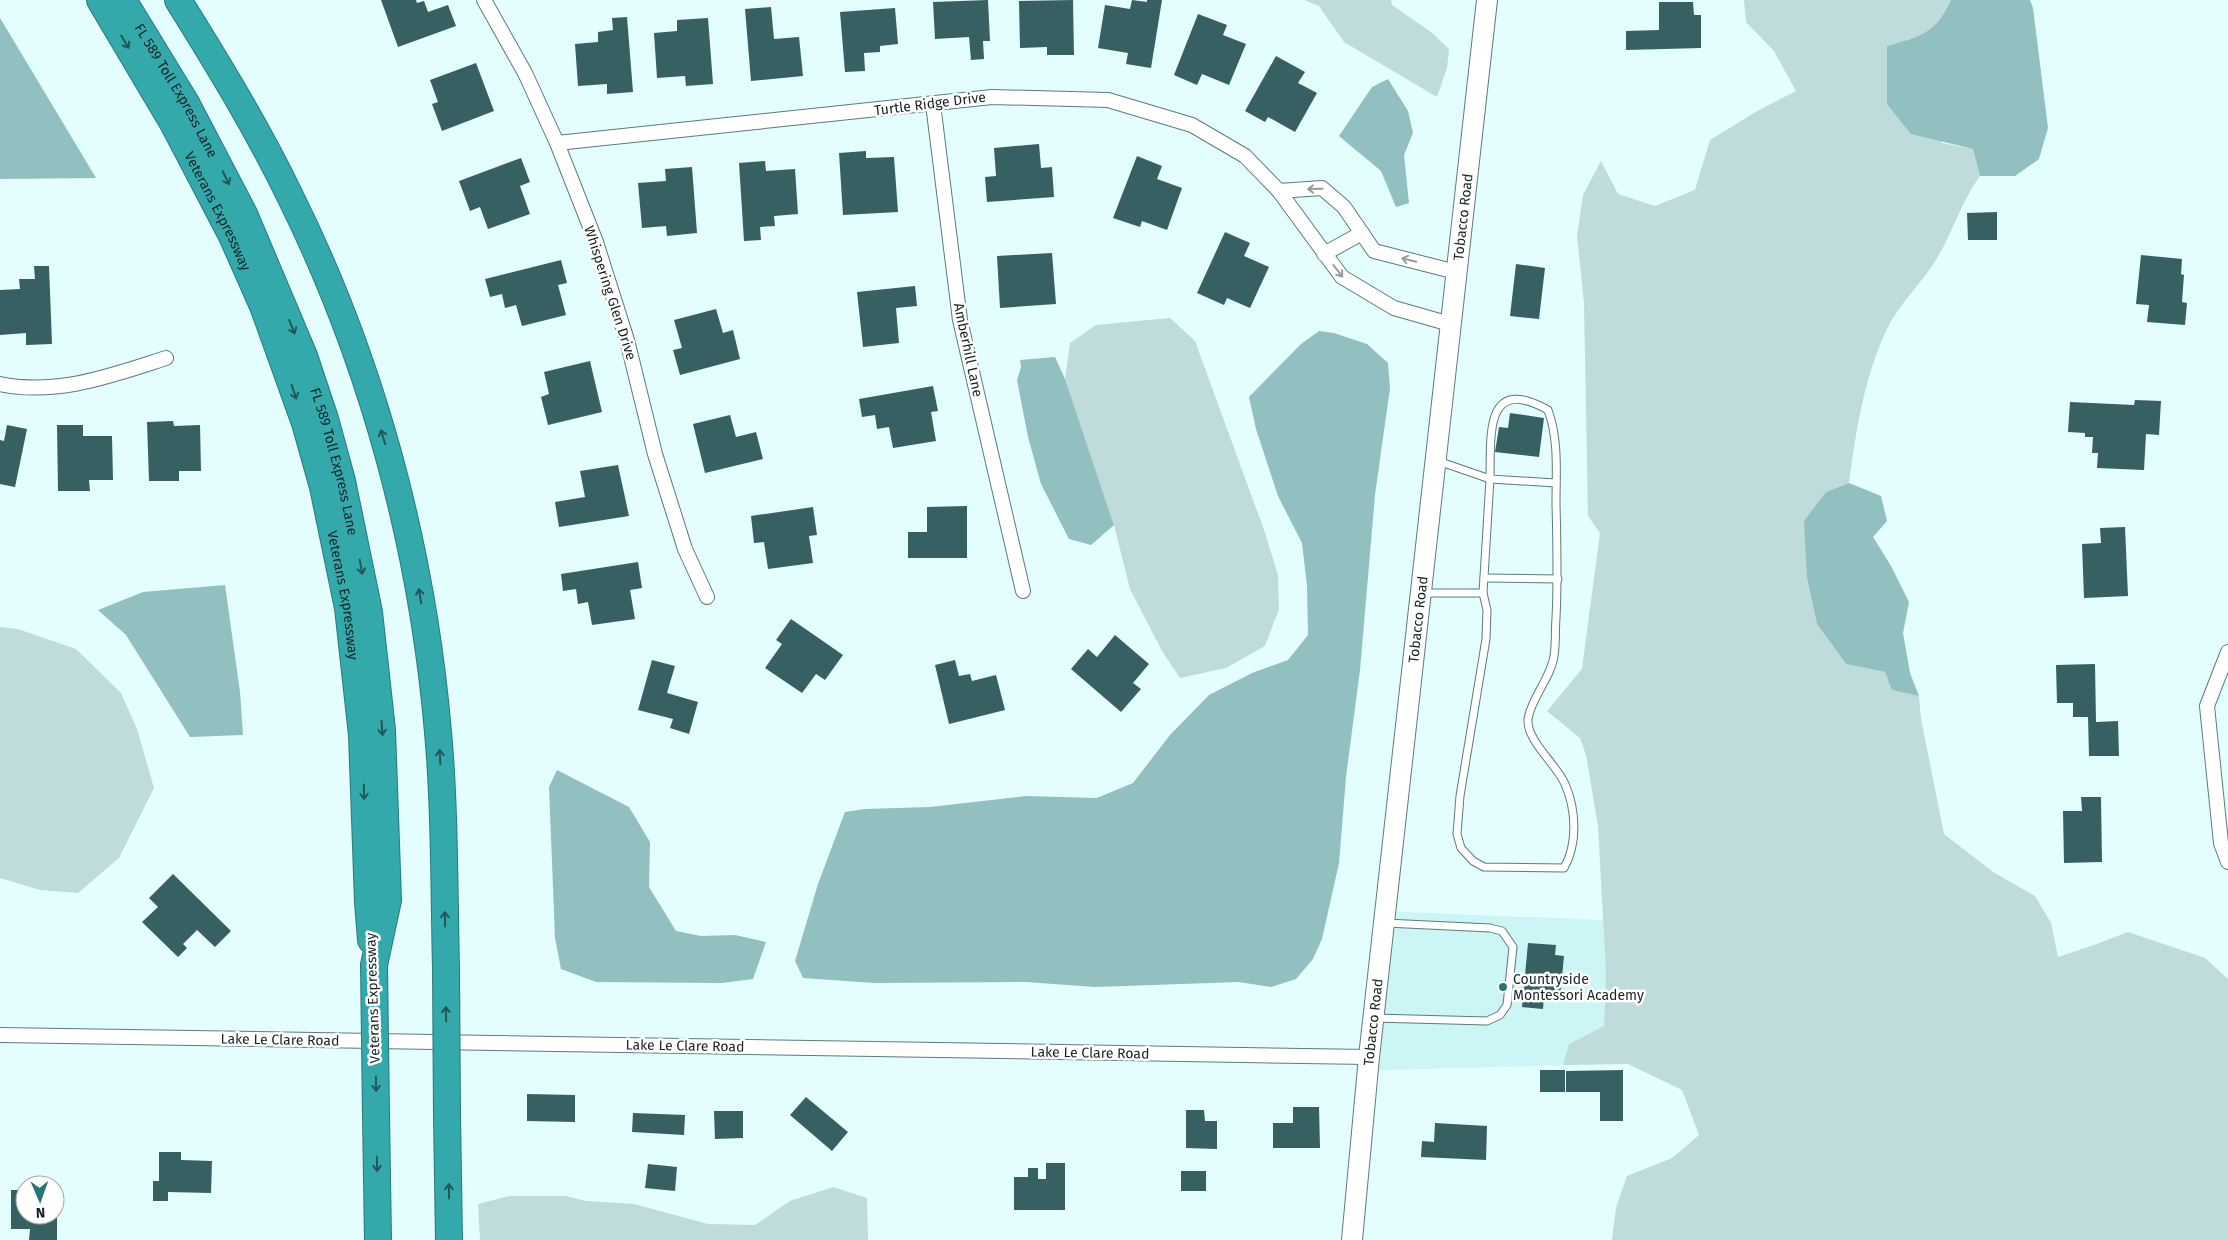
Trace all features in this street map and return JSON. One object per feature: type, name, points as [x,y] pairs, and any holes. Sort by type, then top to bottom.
[{"type":"highway","name":"Veterans Expressway","points":[[100,0],[173,123],[232,236],[263,306],[284,362],[323,488],[348,608],[362,735],[368,902],[374,965],[378,1240]]},
{"type":"highway","name":"FL 589 Toll Express Lane","points":[[123,0],[186,102],[244,214],[304,356],[325,419],[342,482],[369,612],[382,730],[388,900],[374,965]]},
{"type":"highway","points":[[178,0],[210,51],[290,196],[324,269],[357,353],[386,445],[419,589],[438,734],[443,836],[450,1240]]},
{"type":"street","name":"Whispering Glen Drive","points":[[484,0],[525,73],[596,242],[627,340],[658,464],[685,549],[707,597]]},
{"type":"street","name":"Tobacco Road","points":[[1352,1240],[1369,1057],[1487,0]]},
{"type":"street","name":"Turtle Ridge Drive","points":[[556,143],[992,97],[1108,100],[1192,126],[1245,156],[1278,191],[1342,277],[1394,308],[1450,324]]},
{"type":"street","name":"Amberhill Lane","points":[[933,104],[960,320],[1023,591]]},
{"type":"street","points":[[1278,191],[1322,188],[1344,207],[1374,251],[1456,272]]},
{"type":"street","points":[[1324,254],[1362,233]]},
{"type":"street","points":[[0,384],[26,388],[85,383],[166,358]]},
{"type":"street","points":[[2228,652],[2207,706],[2221,843],[2228,862]]},
{"type":"street","name":"Lake Le Clare Road","points":[[0,1035],[1369,1057]]},
{"type":"lane","points":[[1514,398],[1530,400],[1548,410],[1554,428],[1556,483],[1558,579],[1554,656],[1549,675],[1528,718],[1529,728],[1535,740],[1565,784],[1572,810],[1574,841],[1571,857],[1564,868],[1484,868],[1473,861],[1461,848],[1457,834],[1460,796],[1486,639],[1487,610],[1483,593],[1490,479],[1491,422],[1500,406],[1514,398]]},
{"type":"lane","points":[[1435,460],[1490,479],[1556,483]]},
{"type":"lane","points":[[1484,578],[1558,579]]},
{"type":"lane","points":[[1420,593],[1483,593]]},
{"type":"lane","points":[[1374,1018],[1487,1022],[1500,1015],[1507,1005],[1513,947],[1502,931],[1490,928],[1384,923]]},
{"type":"shaded area","points":[[1951,0],[2030,0],[2033,8],[2048,128],[2039,159],[2015,176],[1980,176],[1973,149],[1911,134],[1887,104],[1887,46],[1918,36],[1933,27]]},
{"type":"shaded area","points":[[0,18],[96,178],[0,179]]},
{"type":"shaded area","points":[[1388,79],[1408,111],[1413,133],[1404,155],[1409,203],[1396,207],[1381,171],[1339,136],[1372,87]]},
{"type":"shaded area","points":[[1319,331],[1334,333],[1367,344],[1388,363],[1390,388],[1375,495],[1360,670],[1346,777],[1339,863],[1322,939],[1313,959],[1296,979],[1271,987],[1239,982],[1095,987],[1026,982],[874,983],[803,978],[795,961],[818,884],[845,812],[865,809],[930,807],[1026,796],[1097,798],[1133,783],[1170,735],[1209,695],[1252,673],[1288,660],[1308,635],[1307,586],[1302,543],[1278,496],[1256,429],[1249,397],[1301,344]]},
{"type":"shaded area","points":[[1055,357],[1065,379],[1114,525],[1091,545],[1069,539],[1041,484],[1028,437],[1017,380],[1021,367],[1020,360]]},
{"type":"shaded area","points":[[1849,483],[1881,496],[1887,521],[1873,537],[1891,566],[1909,602],[1903,633],[1910,673],[1919,696],[1892,690],[1885,672],[1846,664],[1817,624],[1807,578],[1804,521],[1826,492]]},
{"type":"shaded area","points":[[225,585],[240,692],[243,735],[190,737],[126,635],[98,610],[143,592]]},
{"type":"shaded area","points":[[557,770],[629,807],[650,842],[649,887],[676,931],[701,936],[735,935],[766,942],[753,979],[722,983],[596,982],[561,969],[555,938],[549,787]]},
{"type":"shaded area","points":[[1379,911],[1603,920],[1606,973],[1604,1026],[1569,1044],[1563,1065],[1356,1071]]},
{"type":"green space","points":[[1304,0],[1391,0],[1392,5],[1431,32],[1449,49],[1447,68],[1437,97],[1344,42],[1319,6]]},
{"type":"green space","points":[[1744,0],[1951,0],[1933,27],[1918,36],[1887,46],[1942,143],[1973,149],[1980,176],[1967,197],[1936,260],[1892,320],[1879,347],[1862,404],[1849,483],[1826,492],[1807,578],[1817,624],[1846,664],[1885,672],[1893,690],[1919,696],[1921,719],[1944,834],[1993,872],[2035,896],[2051,923],[2058,957],[2128,932],[2205,958],[2228,979],[2228,1240],[1612,1240],[1616,1208],[1627,1176],[1672,1158],[1699,1135],[1682,1090],[1628,1064],[1563,1065],[1569,1044],[1604,1026],[1606,973],[1598,826],[1586,755],[1580,738],[1547,711],[1582,669],[1600,533],[1588,516],[1584,303],[1577,236],[1583,195],[1601,161],[1618,194],[1655,206],[1695,190],[1710,140],[1759,110],[1796,91],[1774,51],[1746,22]]},
{"type":"green space","points":[[1170,318],[1195,341],[1264,530],[1278,575],[1279,609],[1265,646],[1226,668],[1180,678],[1162,651],[1130,589],[1114,525],[1065,379],[1070,343],[1096,325]]},
{"type":"green space","points":[[0,627],[18,629],[76,649],[121,693],[137,729],[154,788],[119,858],[78,893],[40,890],[0,878]]},
{"type":"green space","points":[[833,1187],[867,1198],[868,1240],[480,1240],[478,1204],[509,1196],[566,1196],[586,1201],[634,1204],[708,1224],[755,1225],[790,1201]]},
{"type":"building","points":[[381,0],[416,0],[417,3],[424,1],[428,12],[448,5],[456,26],[398,47]]},
{"type":"building","points":[[988,0],[990,41],[983,41],[984,59],[971,60],[969,37],[935,39],[933,2]]},
{"type":"building","points":[[1073,0],[1074,55],[1047,55],[1047,47],[1020,48],[1019,1]]},
{"type":"building","points":[[1132,0],[1147,2],[1147,0],[1162,0],[1151,68],[1126,64],[1128,53],[1098,48],[1105,5],[1130,9]]},
{"type":"building","points":[[1659,2],[1693,2],[1694,15],[1701,15],[1701,48],[1626,50],[1626,31],[1659,30]]},
{"type":"building","points":[[771,7],[774,39],[799,37],[803,76],[751,81],[745,9]]},
{"type":"building","points":[[895,8],[898,44],[880,46],[880,52],[864,53],[865,71],[845,72],[840,12]]},
{"type":"building","points":[[1198,14],[1227,25],[1223,35],[1246,44],[1229,85],[1202,74],[1197,85],[1174,75]]},
{"type":"building","points":[[627,17],[633,92],[607,94],[607,84],[578,86],[575,44],[598,42],[598,32],[613,30],[612,18]]},
{"type":"building","points":[[708,18],[713,84],[686,86],[685,76],[657,78],[654,33],[677,31],[677,20]]},
{"type":"building","points":[[1276,56],[1305,72],[1298,83],[1317,93],[1295,132],[1268,117],[1265,122],[1245,111]]},
{"type":"building","points":[[476,63],[494,111],[442,131],[432,104],[438,102],[430,80]]},
{"type":"building","points":[[1039,144],[1041,168],[1052,167],[1054,197],[987,202],[985,177],[996,176],[994,148]]},
{"type":"building","points":[[866,151],[866,158],[894,157],[898,212],[843,215],[839,153]]},
{"type":"building","points":[[1137,156],[1162,166],[1157,179],[1182,188],[1167,230],[1142,221],[1140,227],[1113,218]]},
{"type":"building","points":[[521,158],[530,182],[520,186],[530,214],[488,229],[480,207],[470,211],[459,181]]},
{"type":"building","points":[[765,161],[766,171],[795,169],[798,214],[774,216],[775,226],[760,227],[761,240],[744,241],[739,163]]},
{"type":"building","points":[[692,167],[697,233],[667,236],[666,226],[642,228],[638,183],[666,181],[665,169]]},
{"type":"building","points":[[1997,212],[1997,240],[1968,240],[1967,213]]},
{"type":"building","points":[[1225,232],[1250,243],[1244,256],[1269,267],[1250,308],[1227,298],[1224,305],[1197,293]]},
{"type":"building","points":[[1052,253],[1056,304],[1000,308],[997,256]]},
{"type":"building","points":[[2141,255],[2182,259],[2181,274],[2184,275],[2182,302],[2187,303],[2185,325],[2147,322],[2149,305],[2136,304]]},
{"type":"building","points":[[561,260],[567,283],[558,285],[566,315],[522,326],[516,305],[505,308],[502,294],[490,297],[485,279]]},
{"type":"building","points":[[1516,264],[1545,268],[1539,319],[1510,316]]},
{"type":"building","points":[[34,266],[49,266],[52,344],[26,345],[26,333],[0,335],[0,290],[20,289],[19,279],[35,279]]},
{"type":"building","points":[[915,286],[917,306],[896,308],[899,343],[863,347],[857,292]]},
{"type":"building","points":[[716,309],[723,333],[733,330],[740,359],[680,375],[673,350],[682,348],[674,320]]},
{"type":"building","points":[[590,361],[602,412],[548,425],[541,397],[549,394],[544,372]]},
{"type":"building","points":[[933,386],[938,411],[931,412],[936,441],[893,448],[889,427],[877,429],[875,415],[862,417],[859,399]]},
{"type":"building","points":[[2135,400],[2161,401],[2159,435],[2146,434],[2144,470],[2097,468],[2098,453],[2092,453],[2093,437],[2085,437],[2085,433],[2068,432],[2070,402],[2134,405]]},
{"type":"building","points":[[1510,413],[1544,418],[1539,457],[1495,452],[1499,427],[1508,428]]},
{"type":"building","points":[[730,415],[736,437],[756,432],[763,459],[705,473],[693,424]]},
{"type":"building","points":[[173,421],[174,426],[200,425],[201,471],[179,471],[179,481],[149,481],[147,422]]},
{"type":"building","points":[[7,425],[27,429],[15,487],[0,484],[0,440],[4,441]]},
{"type":"building","points":[[57,425],[83,425],[83,436],[112,436],[113,480],[89,480],[90,491],[58,491]]},
{"type":"building","points":[[618,465],[629,516],[559,527],[555,502],[585,497],[580,471]]},
{"type":"building","points":[[967,506],[967,558],[908,558],[908,532],[927,532],[927,507]]},
{"type":"building","points":[[813,507],[817,535],[809,536],[813,563],[768,569],[764,542],[754,543],[751,516]]},
{"type":"building","points":[[2125,527],[2128,596],[2084,598],[2082,544],[2101,543],[2100,528]]},
{"type":"building","points":[[638,562],[642,588],[630,590],[635,619],[592,625],[588,602],[578,604],[576,589],[563,591],[561,574]]},
{"type":"building","points":[[791,619],[843,655],[825,680],[816,674],[802,693],[765,668],[782,644],[776,640]]},
{"type":"building","points":[[1115,635],[1149,664],[1133,683],[1141,689],[1121,712],[1071,669],[1088,649],[1097,657]]},
{"type":"building","points":[[652,660],[675,666],[667,693],[698,702],[689,734],[670,728],[673,719],[638,710]]},
{"type":"building","points":[[955,660],[959,676],[970,674],[972,681],[996,675],[1005,710],[949,724],[935,665]]},
{"type":"building","points":[[2095,664],[2096,722],[2118,721],[2119,756],[2089,756],[2088,717],[2073,717],[2073,703],[2057,703],[2056,665]]},
{"type":"building","points":[[2081,797],[2101,797],[2102,862],[2064,863],[2063,811],[2082,811]]},
{"type":"building","points":[[173,874],[231,931],[215,947],[197,930],[183,944],[187,948],[178,957],[142,922],[158,907],[149,898]]},
{"type":"building","points":[[1528,943],[1556,945],[1555,955],[1564,956],[1560,998],[1544,997],[1543,1009],[1522,1007]]},
{"type":"building","points":[[1540,1070],[1565,1070],[1565,1092],[1540,1092]]},
{"type":"building","points":[[1623,1070],[1623,1121],[1600,1121],[1600,1092],[1566,1092],[1566,1071]]},
{"type":"building","points":[[527,1094],[575,1095],[575,1122],[527,1121]]},
{"type":"building","points":[[806,1097],[848,1132],[832,1151],[790,1115]]},
{"type":"building","points":[[1293,1107],[1319,1107],[1320,1148],[1273,1148],[1273,1123],[1293,1123]]},
{"type":"building","points":[[1186,1110],[1204,1110],[1205,1121],[1217,1121],[1217,1149],[1186,1148]]},
{"type":"building","points":[[714,1111],[743,1111],[743,1138],[715,1139]]},
{"type":"building","points":[[633,1113],[685,1115],[684,1135],[632,1132]]},
{"type":"building","points":[[1435,1123],[1487,1126],[1486,1160],[1421,1157],[1422,1141],[1434,1142]]},
{"type":"building","points":[[159,1152],[181,1152],[181,1160],[212,1161],[211,1193],[168,1192],[168,1201],[153,1201],[153,1181],[159,1181]]},
{"type":"building","points":[[1046,1163],[1065,1163],[1065,1210],[1014,1210],[1014,1177],[1028,1177],[1028,1168],[1038,1168],[1038,1179],[1046,1179]]},
{"type":"building","points":[[648,1164],[677,1167],[675,1191],[645,1188]]},
{"type":"building","points":[[1181,1171],[1206,1171],[1206,1191],[1181,1191]]},
{"type":"building","points":[[11,1190],[15,1190],[15,1225],[57,1225],[57,1240],[29,1240],[30,1229],[11,1229]]},
{"type":"place","name":"Countryside Montessori Academy","points":[[1503,987]]}]
